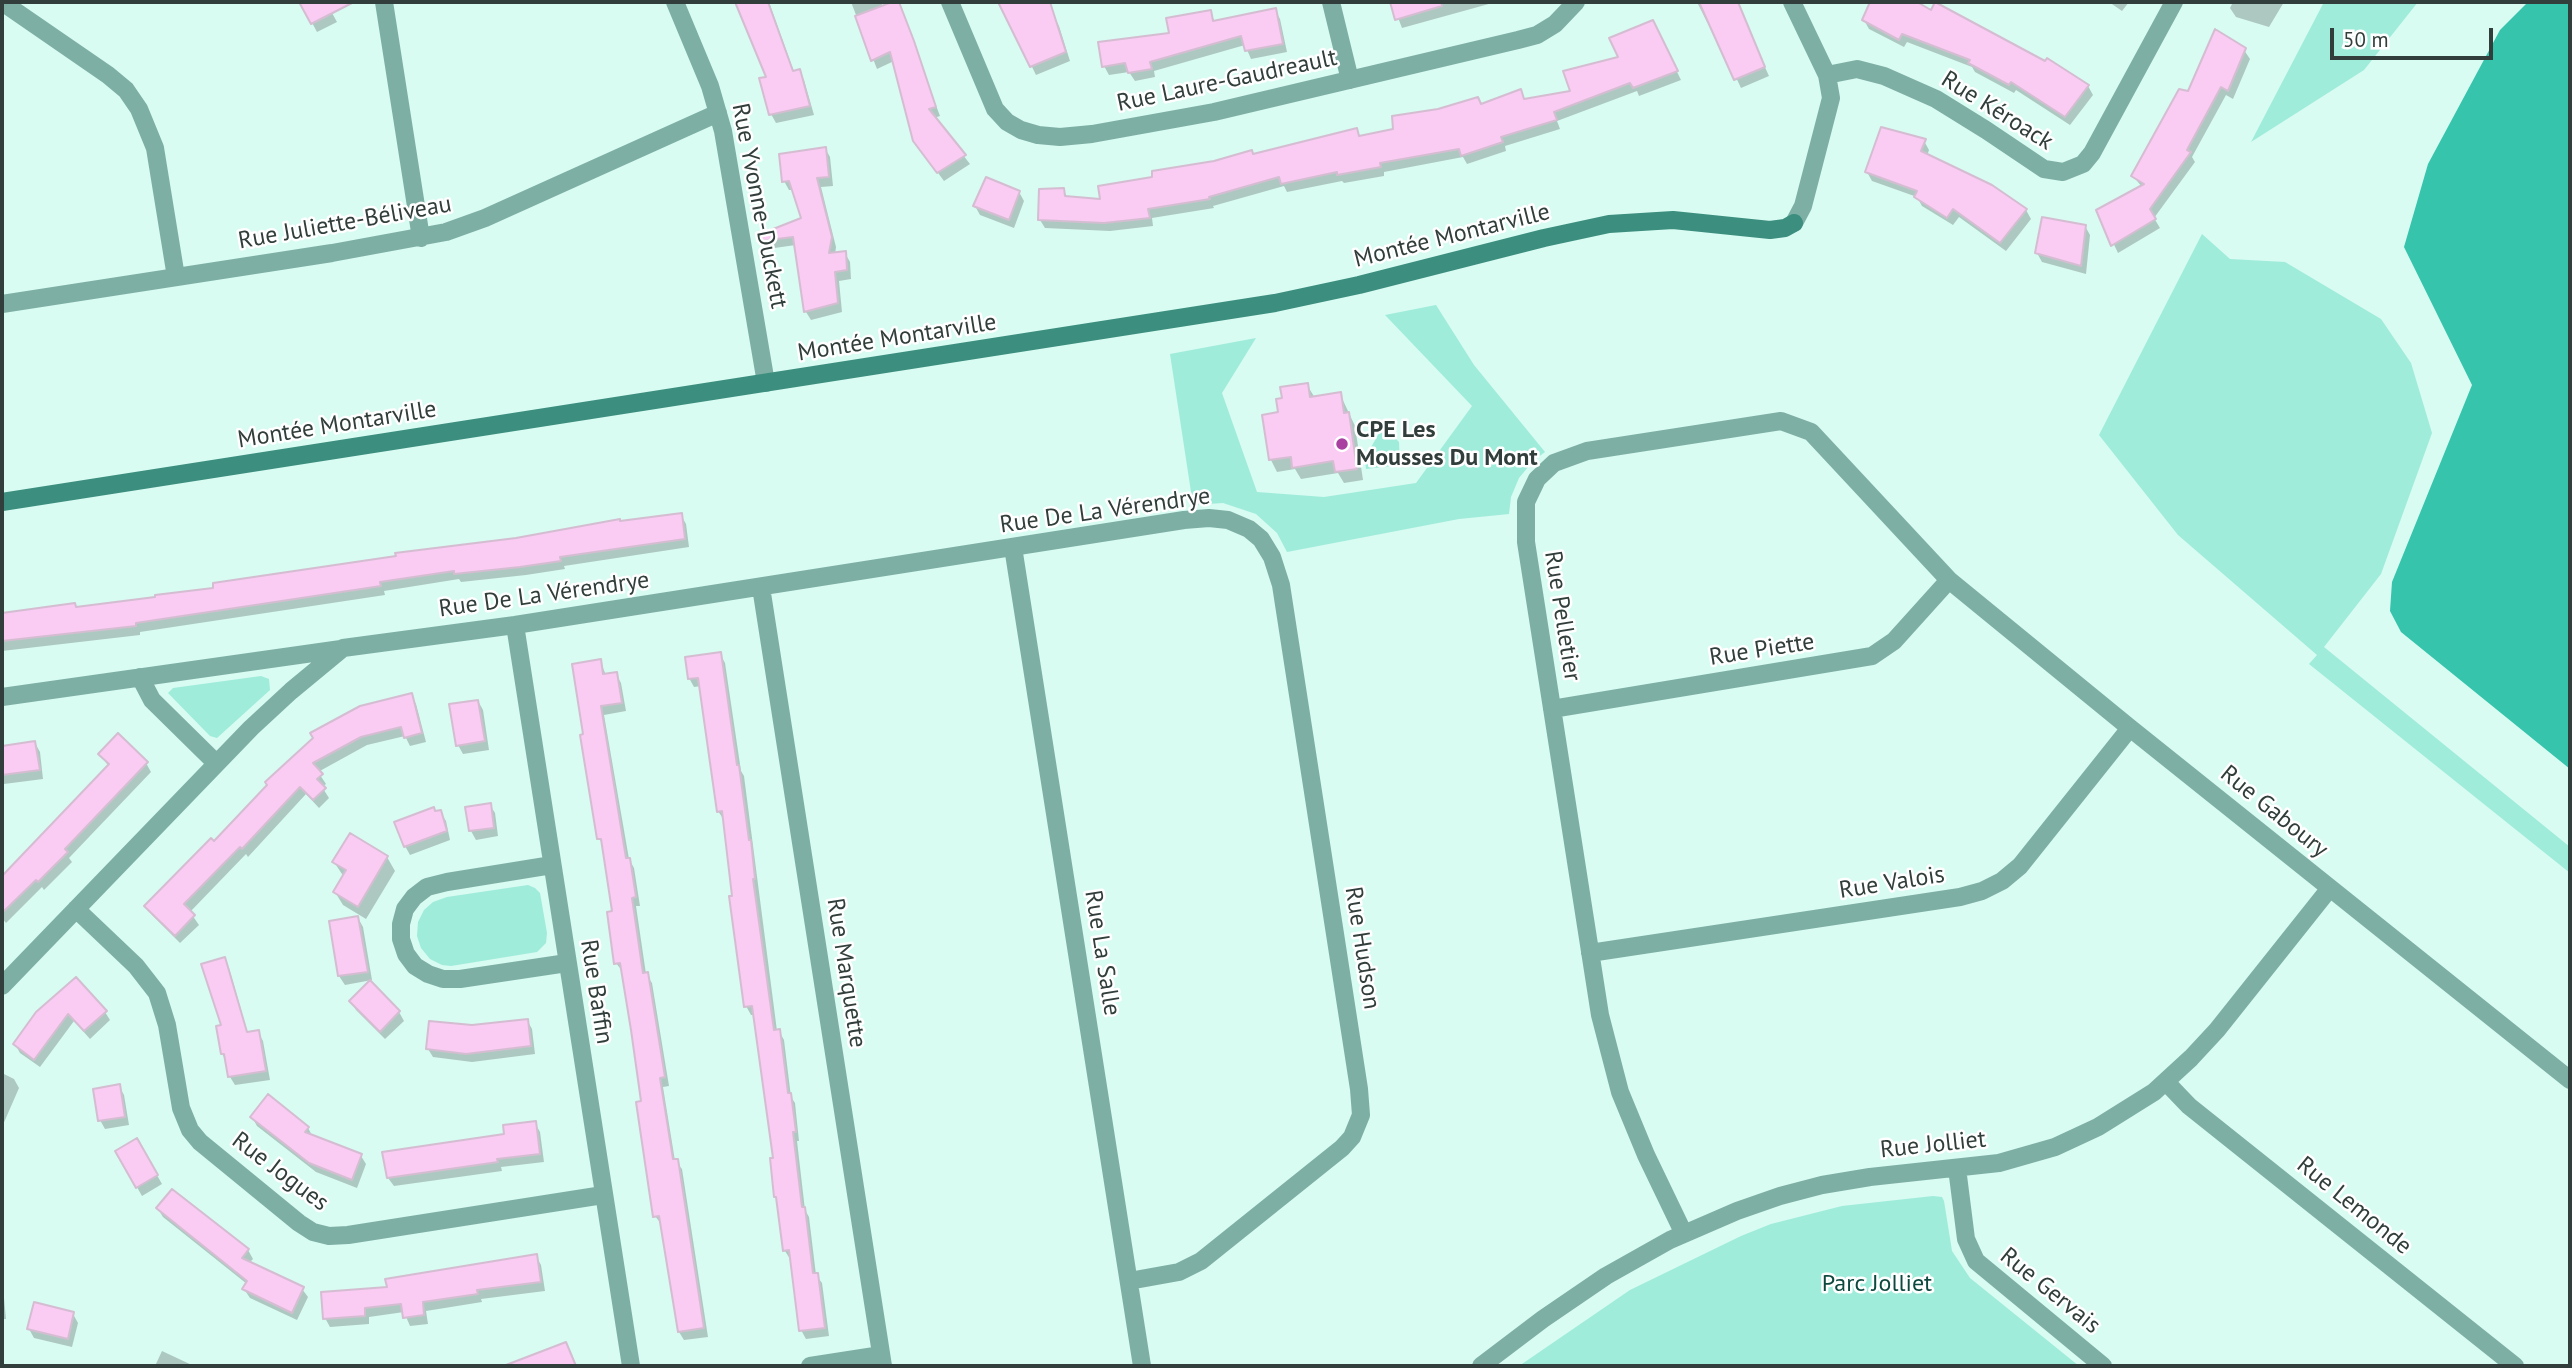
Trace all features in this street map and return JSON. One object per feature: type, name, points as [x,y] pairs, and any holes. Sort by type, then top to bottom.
[{"type":"street","points":[[2,2],[115,80],[139,109],[154,142],[176,277]]},
{"type":"street","points":[[384,2],[421,238]]},
{"type":"street","name":"Rue Yvonne-Duckett","points":[[676,2],[719,113],[766,383]]},
{"type":"street","name":"Rue Laure-Gaudreault","points":[[950,2],[978,75],[995,109],[1013,126],[1038,135],[1074,136],[1174,120],[1537,35],[1555,24],[1576,2]]},
{"type":"street","points":[[1331,2],[1350,80]]},
{"type":"street","points":[[1792,2],[1827,75]]},
{"type":"street","name":"Rue Kéroack","points":[[1827,75],[1857,69],[1884,76],[1936,99],[2043,169],[2063,172],[2077,168],[2092,153],[2174,2]]},
{"type":"street","name":"Montée Montarville","points":[[2,502],[1275,303],[1609,224],[1660,220],[1780,229],[1794,223],[1803,206],[1829,108],[1831,91],[1827,75]]},
{"type":"street","name":"Rue Juliette-Béliveau","points":[[2,304],[421,238],[473,223],[719,113]]},
{"type":"street","name":"Rue Pelletier","points":[[1684,1234],[1646,1155],[1620,1092],[1600,1015],[1528,562],[1525,511],[1529,494],[1541,474],[1554,463],[1579,453],[1781,421],[1811,432],[1949,580]]},
{"type":"street","name":"Rue De La Vérendrye","points":[[2,697],[515,625],[1184,520],[1228,520]]},
{"type":"street","name":"Rue Hudson","points":[[1129,1282],[1179,1272],[1201,1261],[1342,1149],[1356,1130],[1361,1115],[1281,585],[1272,557],[1261,539],[1249,529],[1228,520]]},
{"type":"street","name":"Rue La Salle","points":[[1013,547],[1142,1366]]},
{"type":"street","name":"Rue Piette","points":[[1552,709],[1872,656],[1894,641],[1949,580]]},
{"type":"street","name":"Rue Gaboury","points":[[1949,580],[2570,1080]]},
{"type":"street","name":"Rue Marquette","points":[[761,586],[882,1361]]},
{"type":"street","name":"Rue Baffin","points":[[515,625],[631,1366]]},
{"type":"street","points":[[2,986],[272,707],[343,648]]},
{"type":"street","points":[[139,677],[152,700],[216,763]]},
{"type":"street","name":"Rue Valois","points":[[1590,953],[1959,897],[1982,891],[2002,881],[2020,866],[2130,728]]},
{"type":"street","points":[[552,865],[427,887],[414,897],[405,909],[401,939],[406,954],[415,966],[443,979],[460,979],[567,963]]},
{"type":"street","name":"Rue Jolliet","points":[[1481,1366],[1572,1298],[1633,1259],[1737,1210],[1801,1190],[1870,1177],[1999,1163],[2062,1144],[2117,1115],[2166,1082],[2217,1030],[2330,888]]},
{"type":"street","name":"Rue Jogues","points":[[76,909],[136,966],[157,993],[167,1025],[181,1108],[190,1130],[200,1142],[306,1228],[337,1236],[603,1195]]},
{"type":"street","name":"Rue Lemonde","points":[[2166,1082],[2200,1114],[2515,1366]]},
{"type":"street","name":"Rue Gervais","points":[[1957,1168],[1966,1239],[1976,1261],[2103,1366]]},
{"type":"street","points":[[810,1366],[882,1361]]},
{"type":"green space","points":[[2324,2],[2418,2],[2364,70],[2251,142]]},
{"type":"green space","points":[[2202,234],[2230,259],[2285,262],[2381,319],[2411,363],[2432,433],[2381,574],[2324,647],[2570,847],[2570,873],[2309,664],[2317,655],[2178,535],[2099,435]]},
{"type":"green space","points":[[1436,305],[1474,365],[1545,452],[1533,461],[1519,478],[1511,497],[1509,514],[1459,519],[1287,552],[1277,533],[1256,514],[1223,503],[1193,505],[1170,354],[1256,338],[1222,393],[1257,492],[1324,497],[1416,483],[1472,406],[1385,315]]},
{"type":"green space","points":[[1383,426],[1399,442],[1400,465],[1366,469],[1365,458]]},
{"type":"green space","points":[[261,676],[269,679],[270,690],[217,738],[210,736],[168,693],[173,688]]},
{"type":"green space","points":[[528,885],[540,893],[547,933],[546,943],[537,952],[451,966],[430,959],[421,948],[417,936],[418,922],[424,910],[433,902],[447,897]]},
{"type":"green space","name":"Parc Jolliet","points":[[1942,1197],[1944,1201],[1952,1251],[1970,1278],[2079,1366],[1519,1366],[1630,1290],[1741,1236],[1771,1224],[1842,1206]]},
{"type":"shaded area","points":[[2528,2],[2570,2],[2570,769],[2401,632],[2390,611],[2392,582],[2472,385],[2404,247],[2428,164],[2500,30]]},
{"type":"building","points":[[299,2],[354,2],[311,24]]},
{"type":"building","points":[[735,2],[768,2],[793,71],[800,69],[810,106],[769,115],[759,78],[766,77]]},
{"type":"building","points":[[892,2],[899,2],[914,41],[936,107],[929,109],[966,155],[937,173],[913,141],[890,52],[871,61],[855,16]]},
{"type":"building","points":[[998,2],[1050,2],[1066,52],[1030,67]]},
{"type":"building","points":[[1390,2],[1441,2],[1442,6],[1395,20]]},
{"type":"building","points":[[1699,2],[1738,2],[1765,67],[1734,80]]},
{"type":"building","points":[[1870,2],[1917,2],[1931,10],[1935,2],[2045,61],[2047,58],[2089,85],[2065,117],[2011,82],[2009,85],[1968,63],[1970,60],[1902,34],[1899,40],[1862,20]]},
{"type":"building","points":[[1276,8],[1283,44],[1245,51],[1241,36],[1150,62],[1152,69],[1128,73],[1125,63],[1102,67],[1098,42],[1169,33],[1166,18],[1211,10],[1213,21]]},
{"type":"building","points":[[1653,20],[1678,71],[1633,88],[1630,83],[1554,112],[1557,120],[1501,137],[1503,142],[1461,156],[1459,149],[1380,163],[1381,167],[1337,175],[1337,172],[1281,184],[1279,177],[1209,197],[1210,199],[1148,209],[1150,218],[1104,223],[1038,220],[1039,189],[1064,188],[1065,196],[1100,199],[1098,186],[1152,177],[1152,171],[1214,161],[1252,150],[1253,154],[1357,128],[1359,136],[1393,129],[1392,116],[1438,109],[1478,97],[1481,104],[1521,89],[1524,99],[1570,91],[1563,71],[1618,57],[1609,38]]},
{"type":"building","points":[[2215,29],[2246,48],[2228,91],[2221,87],[2187,150],[2191,152],[2150,209],[2156,219],[2111,246],[2096,210],[2144,184],[2131,176],[2179,89],[2188,91]]},
{"type":"building","points":[[1881,127],[1926,139],[1921,151],[1992,185],[2027,209],[2000,243],[1953,209],[1947,218],[1914,197],[1917,191],[1865,172]]},
{"type":"building","points":[[826,147],[829,177],[817,178],[832,237],[829,253],[846,251],[847,270],[835,272],[838,303],[804,312],[793,237],[760,241],[758,235],[801,218],[789,181],[782,182],[779,154]]},
{"type":"building","points":[[986,177],[1020,191],[1009,220],[973,206]]},
{"type":"building","points":[[2042,217],[2086,225],[2081,266],[2035,253]]},
{"type":"building","points":[[1308,383],[1310,397],[1341,392],[1344,413],[1349,412],[1357,469],[1335,472],[1333,461],[1292,468],[1291,457],[1269,460],[1262,415],[1278,412],[1276,399],[1282,398],[1280,387]]},
{"type":"building","points":[[682,513],[685,539],[560,557],[561,561],[520,567],[454,574],[454,571],[380,582],[381,586],[136,623],[136,626],[2,641],[2,613],[75,603],[76,607],[155,597],[213,588],[213,583],[396,556],[395,553],[516,538],[620,519]]},
{"type":"building","points":[[721,652],[751,840],[753,879],[774,1030],[780,1029],[788,1093],[791,1093],[802,1207],[805,1207],[813,1273],[818,1273],[825,1328],[799,1331],[789,1250],[783,1251],[774,1197],[770,1158],[773,1158],[752,1006],[744,1007],[729,896],[732,896],[722,811],[717,812],[698,678],[688,679],[685,657]]},
{"type":"building","points":[[601,659],[603,674],[617,672],[622,703],[601,706],[626,858],[630,858],[636,897],[632,898],[643,973],[648,972],[665,1077],[660,1078],[673,1159],[678,1159],[704,1328],[678,1332],[659,1216],[653,1217],[636,1102],[641,1101],[631,1030],[620,963],[614,964],[607,912],[612,911],[580,735],[583,734],[572,664]]},
{"type":"building","points":[[412,693],[422,733],[404,738],[401,727],[361,737],[313,763],[323,774],[317,779],[326,788],[313,800],[300,787],[242,849],[240,847],[184,904],[195,915],[175,936],[144,906],[211,838],[214,841],[267,785],[265,782],[313,738],[310,733],[360,706]]},
{"type":"building","points":[[478,700],[485,741],[456,746],[449,704]]},
{"type":"building","points":[[118,733],[148,762],[65,849],[68,852],[2,913],[2,876],[109,764],[98,754]]},
{"type":"building","points":[[35,741],[40,770],[2,775],[2,746]]},
{"type":"building","points":[[491,803],[494,828],[469,831],[465,807]]},
{"type":"building","points":[[434,807],[435,811],[441,810],[447,831],[404,847],[394,822]]},
{"type":"building","points":[[350,833],[388,856],[358,907],[333,892],[346,870],[332,862]]},
{"type":"building","points":[[358,916],[368,972],[338,976],[329,921]]},
{"type":"building","points":[[225,957],[247,1032],[259,1030],[266,1071],[228,1077],[216,1026],[221,1025],[201,964]]},
{"type":"building","points":[[76,977],[107,1011],[84,1031],[68,1014],[34,1060],[13,1044],[36,1012]]},
{"type":"building","points":[[370,980],[400,1011],[380,1032],[349,1001]]},
{"type":"building","points":[[528,1019],[531,1046],[466,1054],[426,1049],[429,1021],[472,1025]]},
{"type":"building","points":[[120,1084],[125,1117],[98,1121],[93,1089]]},
{"type":"building","points":[[268,1094],[309,1127],[305,1132],[362,1154],[352,1180],[309,1163],[250,1117]]},
{"type":"building","points":[[536,1121],[540,1154],[387,1178],[382,1152],[504,1134],[503,1125]]},
{"type":"building","points":[[137,1138],[158,1175],[136,1188],[115,1151]]},
{"type":"building","points":[[172,1189],[249,1249],[242,1258],[304,1287],[292,1313],[242,1289],[247,1281],[156,1208]]},
{"type":"building","points":[[537,1254],[541,1282],[477,1290],[478,1294],[423,1302],[424,1315],[403,1318],[401,1304],[365,1308],[365,1316],[323,1319],[321,1292],[387,1287],[385,1279]]},
{"type":"building","points":[[34,1302],[74,1312],[68,1339],[27,1329]]},
{"type":"building","points":[[566,1342],[576,1366],[506,1365]]},
{"type":"place","name":"CPE Les Mousses Du Mont","points":[[1342,444]]}]
